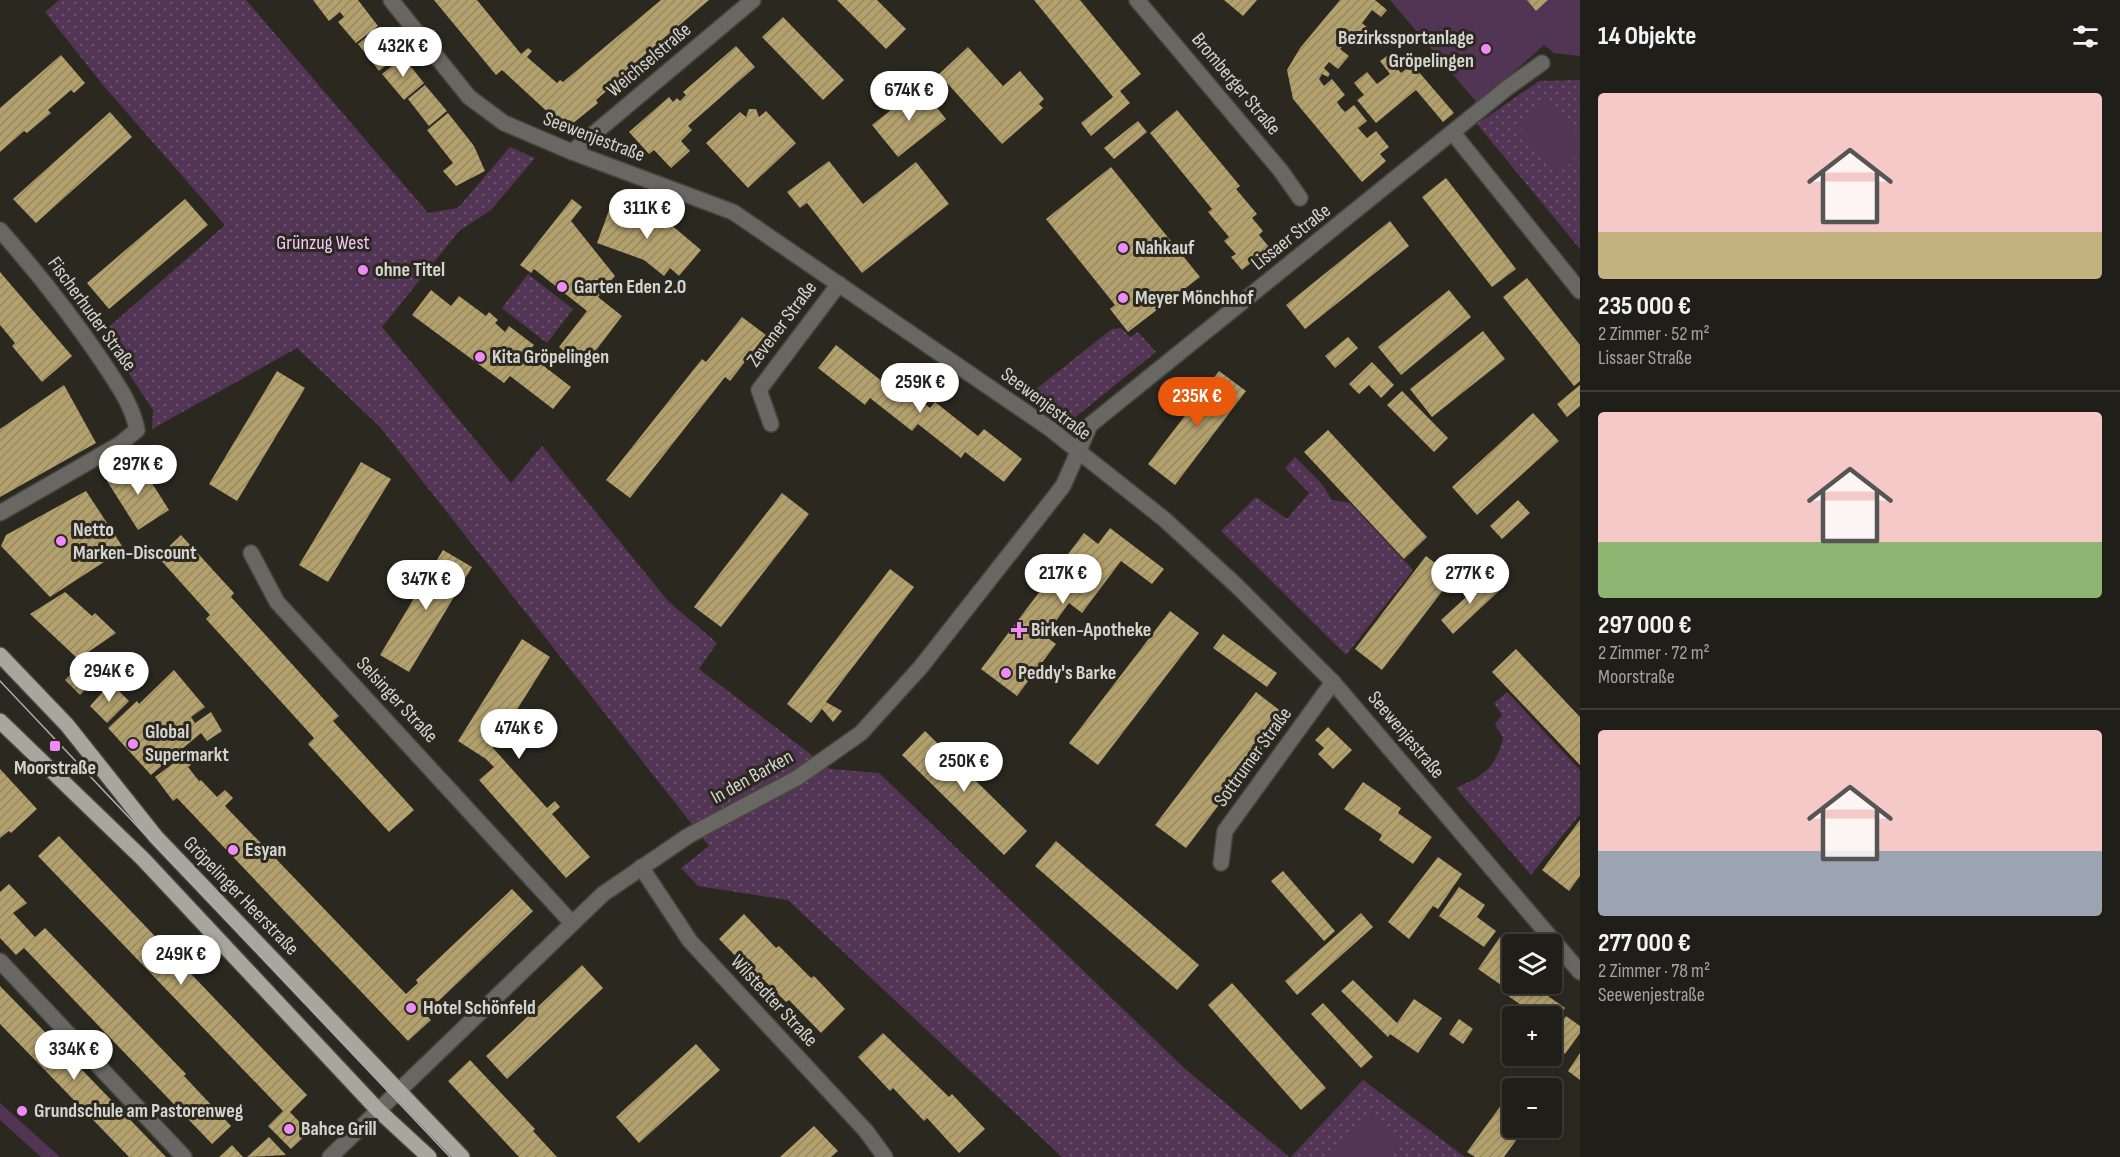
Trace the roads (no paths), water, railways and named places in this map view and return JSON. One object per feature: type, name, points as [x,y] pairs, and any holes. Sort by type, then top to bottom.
[{"type":"main road","name":"Gröpelinger Heerstraße","points":[[0,655],[67,725],[156,837],[462,1157]]},
{"type":"main road","points":[[0,721],[143,859],[378,1110],[429,1157]]},
{"type":"street","name":"Seewenjestraße","points":[[391,0],[469,97],[504,123],[572,152],[733,212],[1049,428],[1164,519],[1237,586],[1334,682],[1580,972]]},
{"type":"street","name":"Weichselstraße","points":[[572,152],[753,0]]},
{"type":"street","name":"Bromberger Straße","points":[[1137,0],[1281,171],[1300,198]]},
{"type":"street","name":"Lissaer Straße","points":[[1078,453],[1090,425],[1097,419],[1507,88],[1542,63]]},
{"type":"street","points":[[1453,133],[1580,291]]},
{"type":"street","name":"Fischerhuder Straße","points":[[0,231],[46,285],[89,342],[126,397],[134,414],[137,430],[120,444],[0,513]]},
{"type":"street","name":"Zevener Straße","points":[[771,424],[759,390],[839,284]]},
{"type":"street","name":"In den Barken","points":[[330,1157],[571,922],[603,894],[688,836],[796,778],[861,733],[920,668],[1052,501],[1071,471],[1078,453]]},
{"type":"street","name":"Selsinger Straße","points":[[251,553],[277,602],[571,922]]},
{"type":"street","name":"Sottrumer Straße","points":[[1221,863],[1225,831],[1334,682]]},
{"type":"street","name":"Wilstedter Straße","points":[[641,867],[690,941],[866,1131],[885,1157]]},
{"type":"street","points":[[0,961],[184,1157]]},
{"type":"tram line","points":[[0,681],[450,1157]]},
{"type":"place","name":"Bezirkssportanlage Gröpelingen","points":[[1486,49]]},
{"type":"place","name":"Nahkauf","points":[[1123,248]]},
{"type":"place","name":"ohne Titel","points":[[363,270]]},
{"type":"place","name":"Garten Eden 2.0","points":[[562,287]]},
{"type":"place","name":"Meyer Mönchhof","points":[[1123,298]]},
{"type":"place","name":"Kita Gröpelingen","points":[[480,357]]},
{"type":"place","name":"Netto Marken-Discount","points":[[61,541]]},
{"type":"place","name":"Birken-Apotheke","points":[[1019,630]]},
{"type":"place","name":"Peddy's Barke","points":[[1006,673]]},
{"type":"place","name":"Global Supermarkt","points":[[133,744]]},
{"type":"place","name":"Moorstraße","points":[[55,746]]},
{"type":"place","name":"Esyan","points":[[233,850]]},
{"type":"place","name":"Hotel Schönfeld","points":[[411,1008]]},
{"type":"place","name":"Grundschule am Pastorenweg","points":[[22,1111]]},
{"type":"place","name":"Bahce Grill","points":[[289,1129]]},
{"type":"park label","name":"Grünzug West","points":[[323,243]]}]
